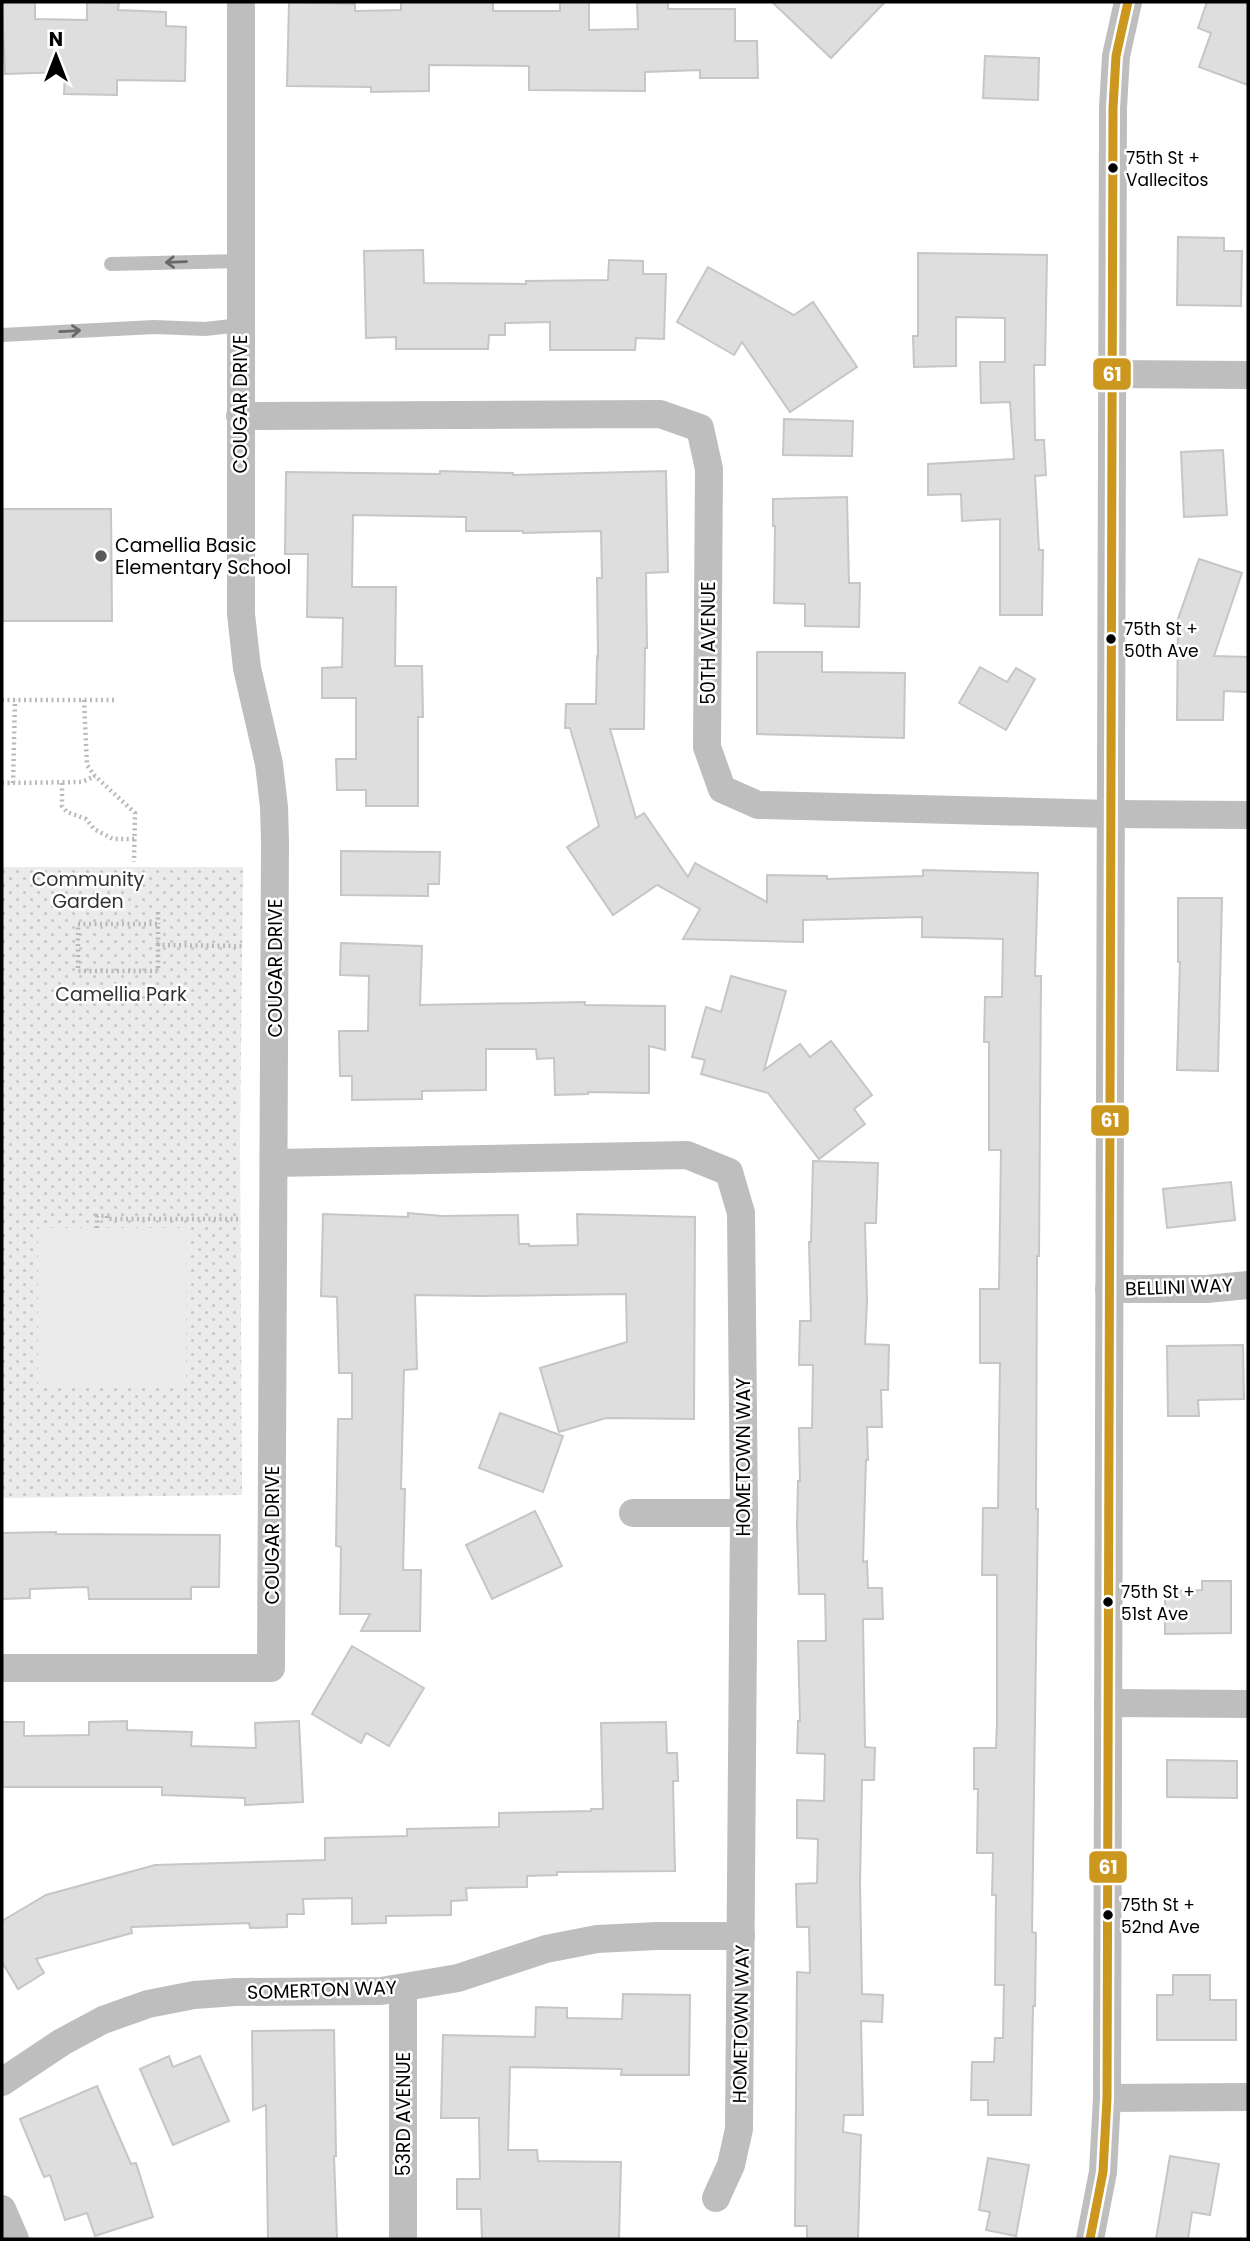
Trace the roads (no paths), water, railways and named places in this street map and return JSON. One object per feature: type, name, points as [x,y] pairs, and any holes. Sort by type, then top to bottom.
[{"type":"street","name":"COUGAR DRIVE","points":[[2,1668],[271,1668],[274,807],[269,764],[247,668],[241,614],[241,2]]},
{"type":"street","points":[[1090,2239],[1103,2172],[1107,2098],[1113,108],[1116,56],[1128,2]]},
{"type":"street","points":[[1112,374],[1248,375]]},
{"type":"street","name":"50TH AVENUE","points":[[240,416],[660,414],[700,428],[709,468],[707,747],[722,789],[758,805],[1248,815]]},
{"type":"street","name":"HOMETOWN WAY","points":[[274,1163],[687,1155],[729,1172],[741,1213],[744,1513],[740,2129],[732,2165],[716,2199]]},
{"type":"street","name":"BELLINI WAY","points":[[1110,1289],[1206,1289],[1248,1285]]},
{"type":"street","points":[[633,1513],[744,1513]]},
{"type":"street","points":[[1108,1703],[1248,1703]]},
{"type":"street","name":"SOMERTON WAY","points":[[2,2082],[62,2042],[103,2020],[148,2004],[194,1995],[236,1992],[381,1991],[458,1978],[546,1949],[597,1939],[741,1936]]},
{"type":"street","name":"53RD AVENUE","points":[[403,1988],[403,2239]]},
{"type":"street","points":[[1107,2098],[1248,2097]]},
{"type":"lane","points":[[111,264],[240,261]]},
{"type":"lane","points":[[2,335],[154,327],[205,329],[240,325]]},
{"type":"place","name":"75th St + Vallecitos","points":[[1113,168]]},
{"type":"place","name":"Camellia Basic Elementary School","points":[[101,556]]},
{"type":"place","name":"75th St + 50th Ave","points":[[1111,639]]},
{"type":"place","name":"75th St + 51st Ave","points":[[1108,1602]]},
{"type":"place","name":"75th St + 52nd Ave","points":[[1108,1915]]},
{"type":"park label","name":"Community Garden","points":[[88,890]]},
{"type":"park label","name":"Camellia Park","points":[[121,994]]}]
